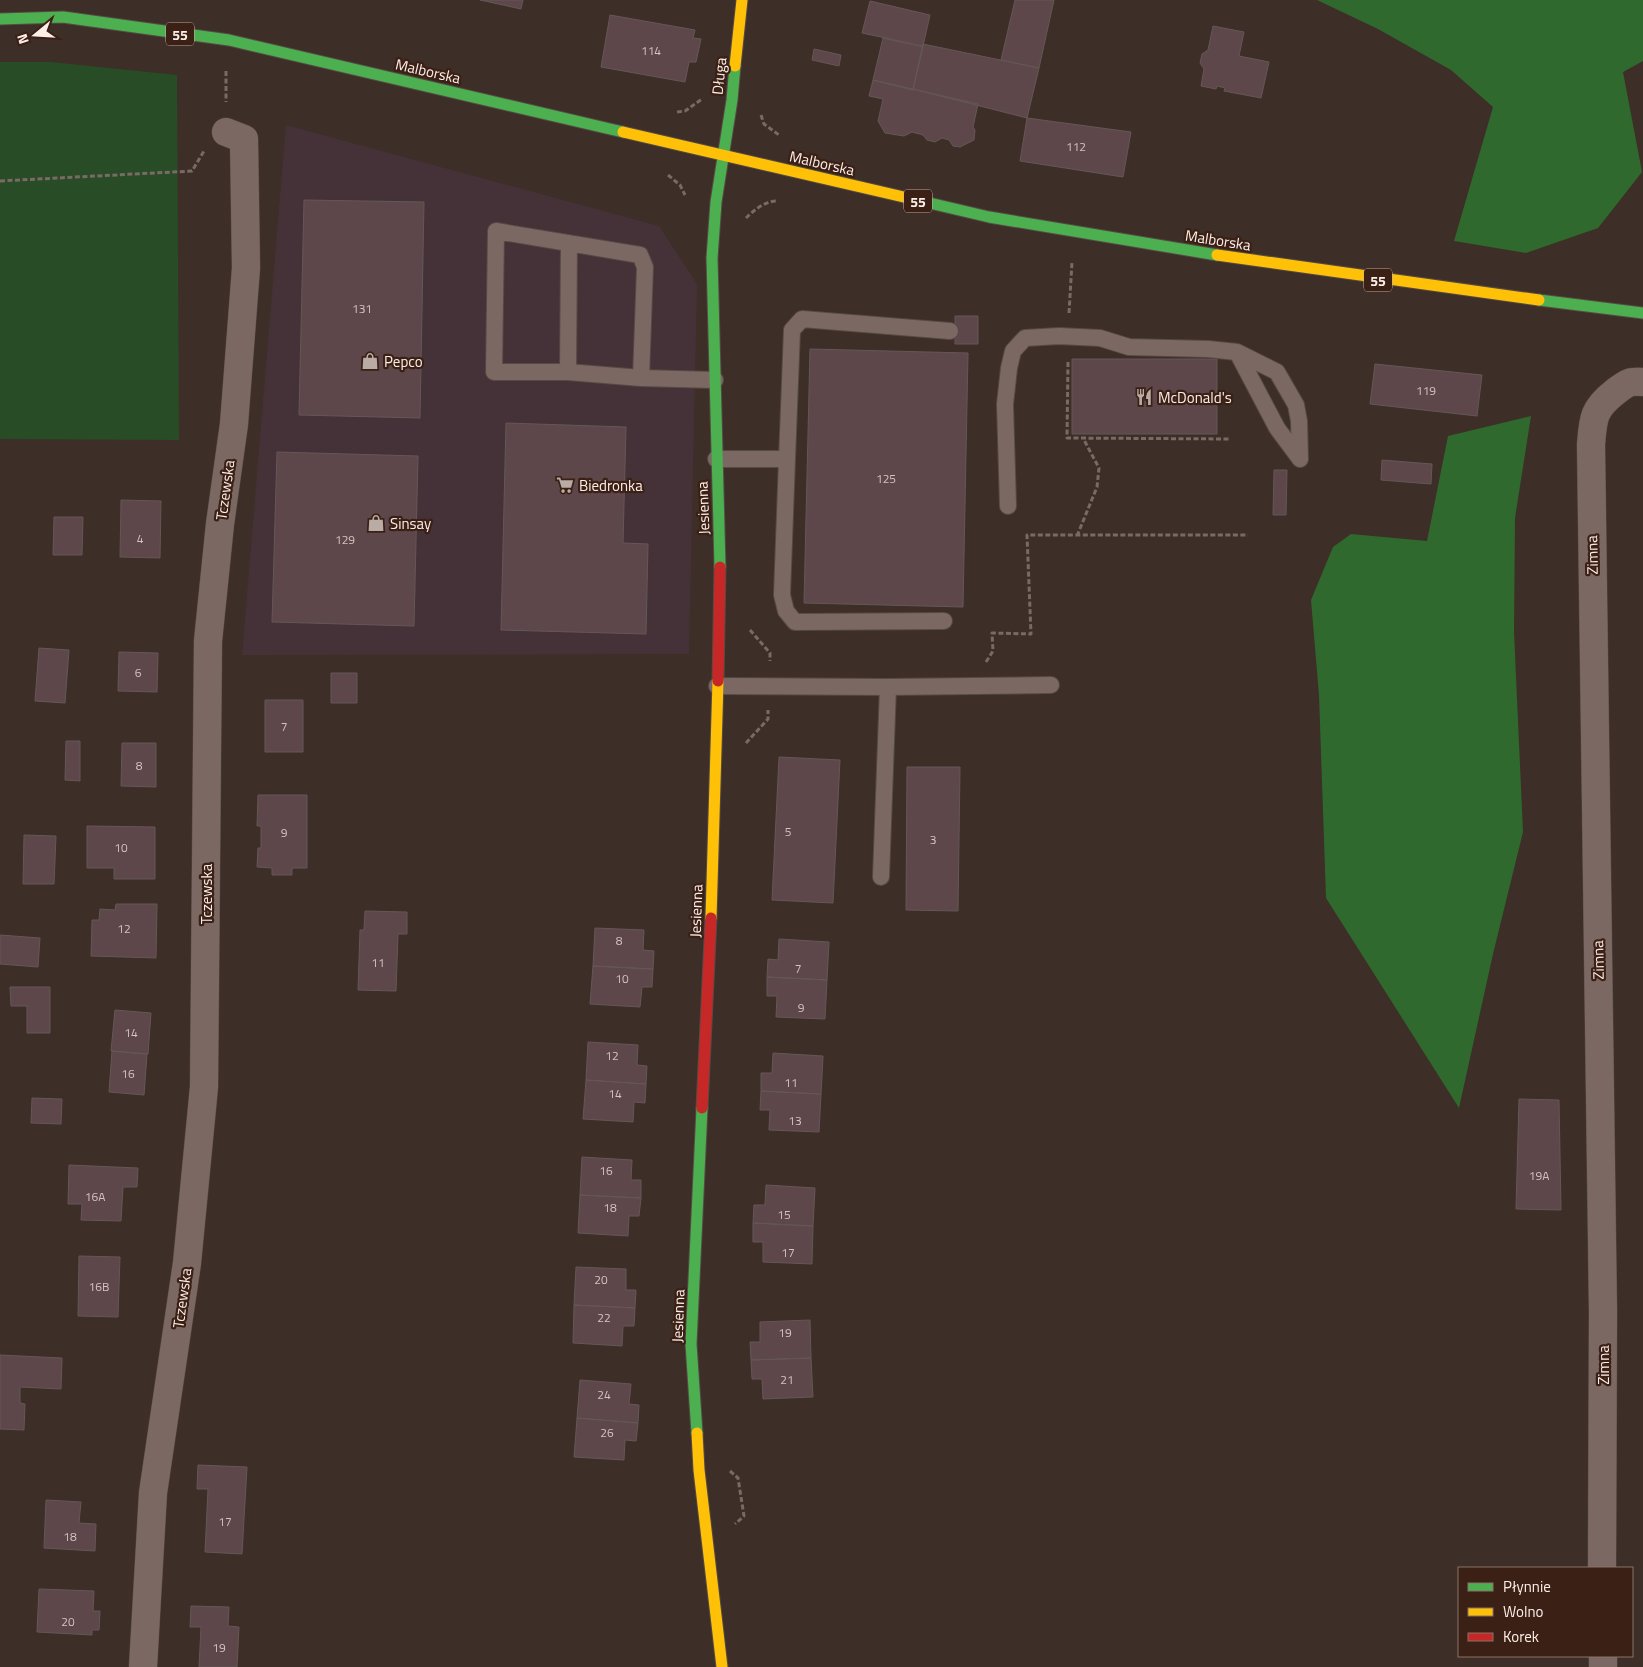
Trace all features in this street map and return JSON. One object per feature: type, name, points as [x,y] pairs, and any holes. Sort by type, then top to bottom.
[{"type":"street","name":"Długa","points":[[724,156],[742,0]]},
{"type":"street","name":"Malborska","points":[[0,19],[63,17],[229,40],[989,217],[1368,278],[1643,313]]},
{"type":"street","name":"Tczewska","points":[[142,1667],[153,1493],[187,1264],[204,1087],[208,641],[220,524],[234,424],[246,268],[244,139],[226,132]]},
{"type":"street","name":"Jesienna","points":[[722,1667],[699,1470],[691,1344],[712,900],[720,567],[712,258],[716,202],[724,156]]},
{"type":"street","name":"Zimna","points":[[1602,1567],[1603,1312],[1591,446],[1593,422],[1601,402],[1629,381],[1643,382]]},
{"type":"lane","points":[[641,378],[645,267],[640,255],[496,231],[494,372],[568,372],[641,378],[715,380]]},
{"type":"lane","points":[[568,372],[569,243]]},
{"type":"lane","points":[[944,621],[795,622],[786,611],[782,595],[792,330],[802,319],[950,331]]},
{"type":"lane","points":[[1008,506],[1005,404],[1013,351],[1025,338],[1068,336],[1100,338],[1129,346],[1237,352],[1277,372],[1296,405],[1299,421],[1300,459],[1277,428],[1237,352]]},
{"type":"lane","points":[[716,460],[787,459]]},
{"type":"lane","points":[[717,686],[888,687],[1051,685]]},
{"type":"lane","points":[[881,877],[888,687]]},
{"type":"path","points":[[226,70],[236,72]]},
{"type":"path","points":[[676,112],[685,111],[709,94]]},
{"type":"path","points":[[0,181],[183,172]]},
{"type":"path","points":[[665,172],[680,185],[689,201]]},
{"type":"path","points":[[1072,261],[1068,336],[1067,438],[1230,439]]},
{"type":"path","points":[[1076,536],[1096,487],[1099,468],[1084,438]]},
{"type":"path","points":[[1031,634],[1027,535],[1248,535]]},
{"type":"shaded area","points":[[286,125],[659,226],[697,284],[689,654],[242,655]]},
{"type":"green space","points":[[1317,0],[1643,0],[1643,61],[1623,72],[1642,172],[1598,228],[1526,253],[1454,241],[1493,107],[1451,70],[1378,29]]},
{"type":"green space","points":[[0,62],[51,62],[177,75],[179,440],[0,439]]},
{"type":"green space","points":[[1531,416],[1515,518],[1514,632],[1523,832],[1493,954],[1459,1108],[1326,898],[1319,695],[1311,600],[1333,547],[1351,534],[1427,541],[1448,436]]},
{"type":"building","points":[[480,0],[523,0],[521,9]]},
{"type":"building","points":[[1015,0],[1054,0],[1039,68],[1001,60]]},
{"type":"building","points":[[870,1],[930,15],[923,46],[862,33]]},
{"type":"building","points":[[610,15],[695,30],[693,38],[701,39],[696,62],[689,62],[685,82],[601,67]]},
{"type":"building","points":[[1213,26],[1244,32],[1239,56],[1269,62],[1261,98],[1224,91],[1225,88],[1217,86],[1216,89],[1201,86],[1204,69],[1200,63],[1202,54],[1208,50]]},
{"type":"building","points":[[883,38],[923,47],[913,90],[873,80]]},
{"type":"building","points":[[923,44],[1039,68],[1027,118],[913,89]]},
{"type":"building","points":[[814,49],[841,55],[839,66],[812,60]]},
{"type":"building","points":[[873,80],[978,104],[973,127],[975,130],[974,140],[960,147],[953,146],[949,140],[942,138],[935,142],[927,140],[923,135],[912,132],[904,136],[885,133],[878,121],[883,99],[869,96]]},
{"type":"building","points":[[1027,118],[1131,132],[1123,177],[1020,161]]},
{"type":"building","points":[[304,200],[424,202],[420,418],[299,415]]},
{"type":"building","points":[[955,316],[978,316],[978,344],[955,344]]},
{"type":"building","points":[[810,349],[968,353],[963,607],[804,603]]},
{"type":"building","name":"McDonald's","points":[[1072,359],[1217,359],[1217,434],[1072,434]]},
{"type":"building","points":[[1375,364],[1482,375],[1477,416],[1370,404]]},
{"type":"building","name":"Biedronka","points":[[506,423],[626,427],[623,543],[648,544],[646,634],[501,630]]},
{"type":"building","points":[[277,452],[418,456],[414,626],[272,622]]},
{"type":"building","points":[[1382,460],[1432,464],[1431,484],[1381,480]]},
{"type":"building","points":[[1274,470],[1287,470],[1286,515],[1273,515]]},
{"type":"building","points":[[121,500],[161,501],[160,558],[120,557]]},
{"type":"building","points":[[54,517],[83,517],[82,555],[53,555]]},
{"type":"building","points":[[39,648],[69,650],[65,703],[35,701]]},
{"type":"building","points":[[119,652],[158,653],[157,692],[118,691]]},
{"type":"building","points":[[331,673],[357,673],[357,703],[331,703]]},
{"type":"building","points":[[265,700],[303,700],[303,752],[265,752]]},
{"type":"building","points":[[66,741],[80,741],[80,781],[65,780]]},
{"type":"building","points":[[122,743],[156,743],[156,787],[121,786]]},
{"type":"building","points":[[779,757],[840,760],[833,903],[772,900]]},
{"type":"building","points":[[907,767],[960,767],[958,911],[906,910]]},
{"type":"building","points":[[258,795],[307,795],[307,868],[292,868],[292,875],[272,875],[272,868],[257,867],[258,848],[261,848],[261,826],[257,826]]},
{"type":"building","points":[[87,826],[155,827],[155,879],[114,879],[114,868],[87,868]]},
{"type":"building","points":[[24,835],[56,836],[54,884],[23,884]]},
{"type":"building","points":[[116,904],[157,904],[156,958],[91,956],[92,920],[99,920],[100,909],[115,910]]},
{"type":"building","points":[[365,911],[407,912],[407,934],[398,934],[396,991],[358,990],[360,930],[364,930]]},
{"type":"building","points":[[595,928],[644,930],[643,950],[654,951],[653,969],[593,966]]},
{"type":"building","points":[[0,935],[40,938],[38,967],[0,964]]},
{"type":"building","points":[[779,939],[829,942],[827,980],[767,977],[768,959],[778,960]]},
{"type":"building","points":[[593,966],[653,969],[652,987],[642,987],[640,1007],[590,1004]]},
{"type":"building","points":[[767,977],[827,980],[825,1019],[776,1017],[777,996],[767,996]]},
{"type":"building","points":[[10,987],[50,987],[50,1033],[27,1033],[27,1006],[11,1006]]},
{"type":"building","points":[[115,1010],[151,1013],[148,1054],[111,1051]]},
{"type":"building","points":[[588,1042],[638,1045],[637,1065],[647,1066],[646,1084],[586,1080]]},
{"type":"building","points":[[112,1051],[147,1054],[144,1095],[109,1092]]},
{"type":"building","points":[[773,1053],[823,1056],[821,1094],[761,1091],[761,1073],[772,1073]]},
{"type":"building","points":[[586,1080],[646,1084],[645,1103],[634,1102],[633,1122],[583,1119]]},
{"type":"building","points":[[761,1091],[821,1094],[819,1132],[769,1130],[770,1110],[760,1110]]},
{"type":"building","points":[[32,1098],[62,1099],[61,1124],[31,1123]]},
{"type":"building","points":[[1519,1099],[1559,1100],[1561,1210],[1516,1209]]},
{"type":"building","points":[[582,1157],[632,1160],[631,1180],[641,1180],[641,1198],[580,1195]]},
{"type":"building","points":[[69,1165],[138,1168],[137,1187],[123,1187],[121,1221],[81,1220],[82,1204],[68,1204]]},
{"type":"building","points":[[766,1185],[815,1188],[813,1226],[753,1223],[754,1205],[765,1205]]},
{"type":"building","points":[[580,1195],[641,1198],[639,1216],[629,1216],[628,1236],[578,1233]]},
{"type":"building","points":[[753,1223],[813,1226],[812,1264],[763,1262],[763,1242],[753,1242]]},
{"type":"building","points":[[79,1256],[120,1257],[118,1317],[78,1316]]},
{"type":"building","points":[[576,1267],[626,1269],[626,1290],[636,1290],[635,1308],[574,1305]]},
{"type":"building","points":[[574,1305],[635,1308],[634,1326],[623,1326],[622,1346],[573,1343]]},
{"type":"building","points":[[810,1320],[811,1358],[751,1360],[750,1342],[760,1342],[760,1322]]},
{"type":"building","points":[[0,1355],[62,1358],[61,1389],[20,1387],[20,1403],[25,1404],[24,1430],[0,1429]]},
{"type":"building","points":[[811,1358],[813,1397],[763,1399],[762,1379],[752,1379],[751,1360]]},
{"type":"building","points":[[580,1380],[631,1384],[629,1404],[639,1405],[638,1423],[577,1418]]},
{"type":"building","points":[[577,1418],[638,1423],[636,1441],[625,1440],[624,1460],[574,1457]]},
{"type":"building","points":[[198,1465],[247,1467],[242,1554],[205,1552],[208,1489],[197,1489]]},
{"type":"building","points":[[46,1500],[81,1502],[79,1523],[96,1524],[95,1551],[44,1548]]},
{"type":"building","points":[[39,1589],[94,1591],[93,1611],[100,1611],[99,1630],[92,1630],[92,1635],[37,1632]]},
{"type":"building","points":[[191,1606],[229,1607],[228,1626],[239,1627],[237,1667],[199,1667],[201,1627],[190,1627]]},
{"type":"traffic: fast","points":[[0,19],[63,17],[229,40],[623,132]]},
{"type":"traffic: fast","points":[[720,567],[712,258],[716,202],[732,100],[735,66]]},
{"type":"traffic: fast","points":[[921,201],[989,217],[1217,255]]},
{"type":"traffic: fast","points":[[1539,300],[1643,313]]},
{"type":"traffic: fast","points":[[697,1433],[691,1344],[702,1108]]},
{"type":"traffic: slow","points":[[735,66],[742,0]]},
{"type":"traffic: slow","points":[[623,132],[921,201]]},
{"type":"traffic: slow","points":[[1217,255],[1539,300]]},
{"type":"traffic: slow","points":[[711,918],[718,681]]},
{"type":"traffic: slow","points":[[697,1433],[699,1470],[722,1667]]},
{"type":"traffic: jam","points":[[718,681],[720,567]]},
{"type":"traffic: jam","points":[[702,1108],[711,918]]},
{"type":"place","name":"Pepco","points":[[370,361]]},
{"type":"place","name":"McDonald's","points":[[1144,397]]},
{"type":"place","name":"Biedronka","points":[[565,485]]},
{"type":"place","name":"Sinsay","points":[[376,523]]}]
